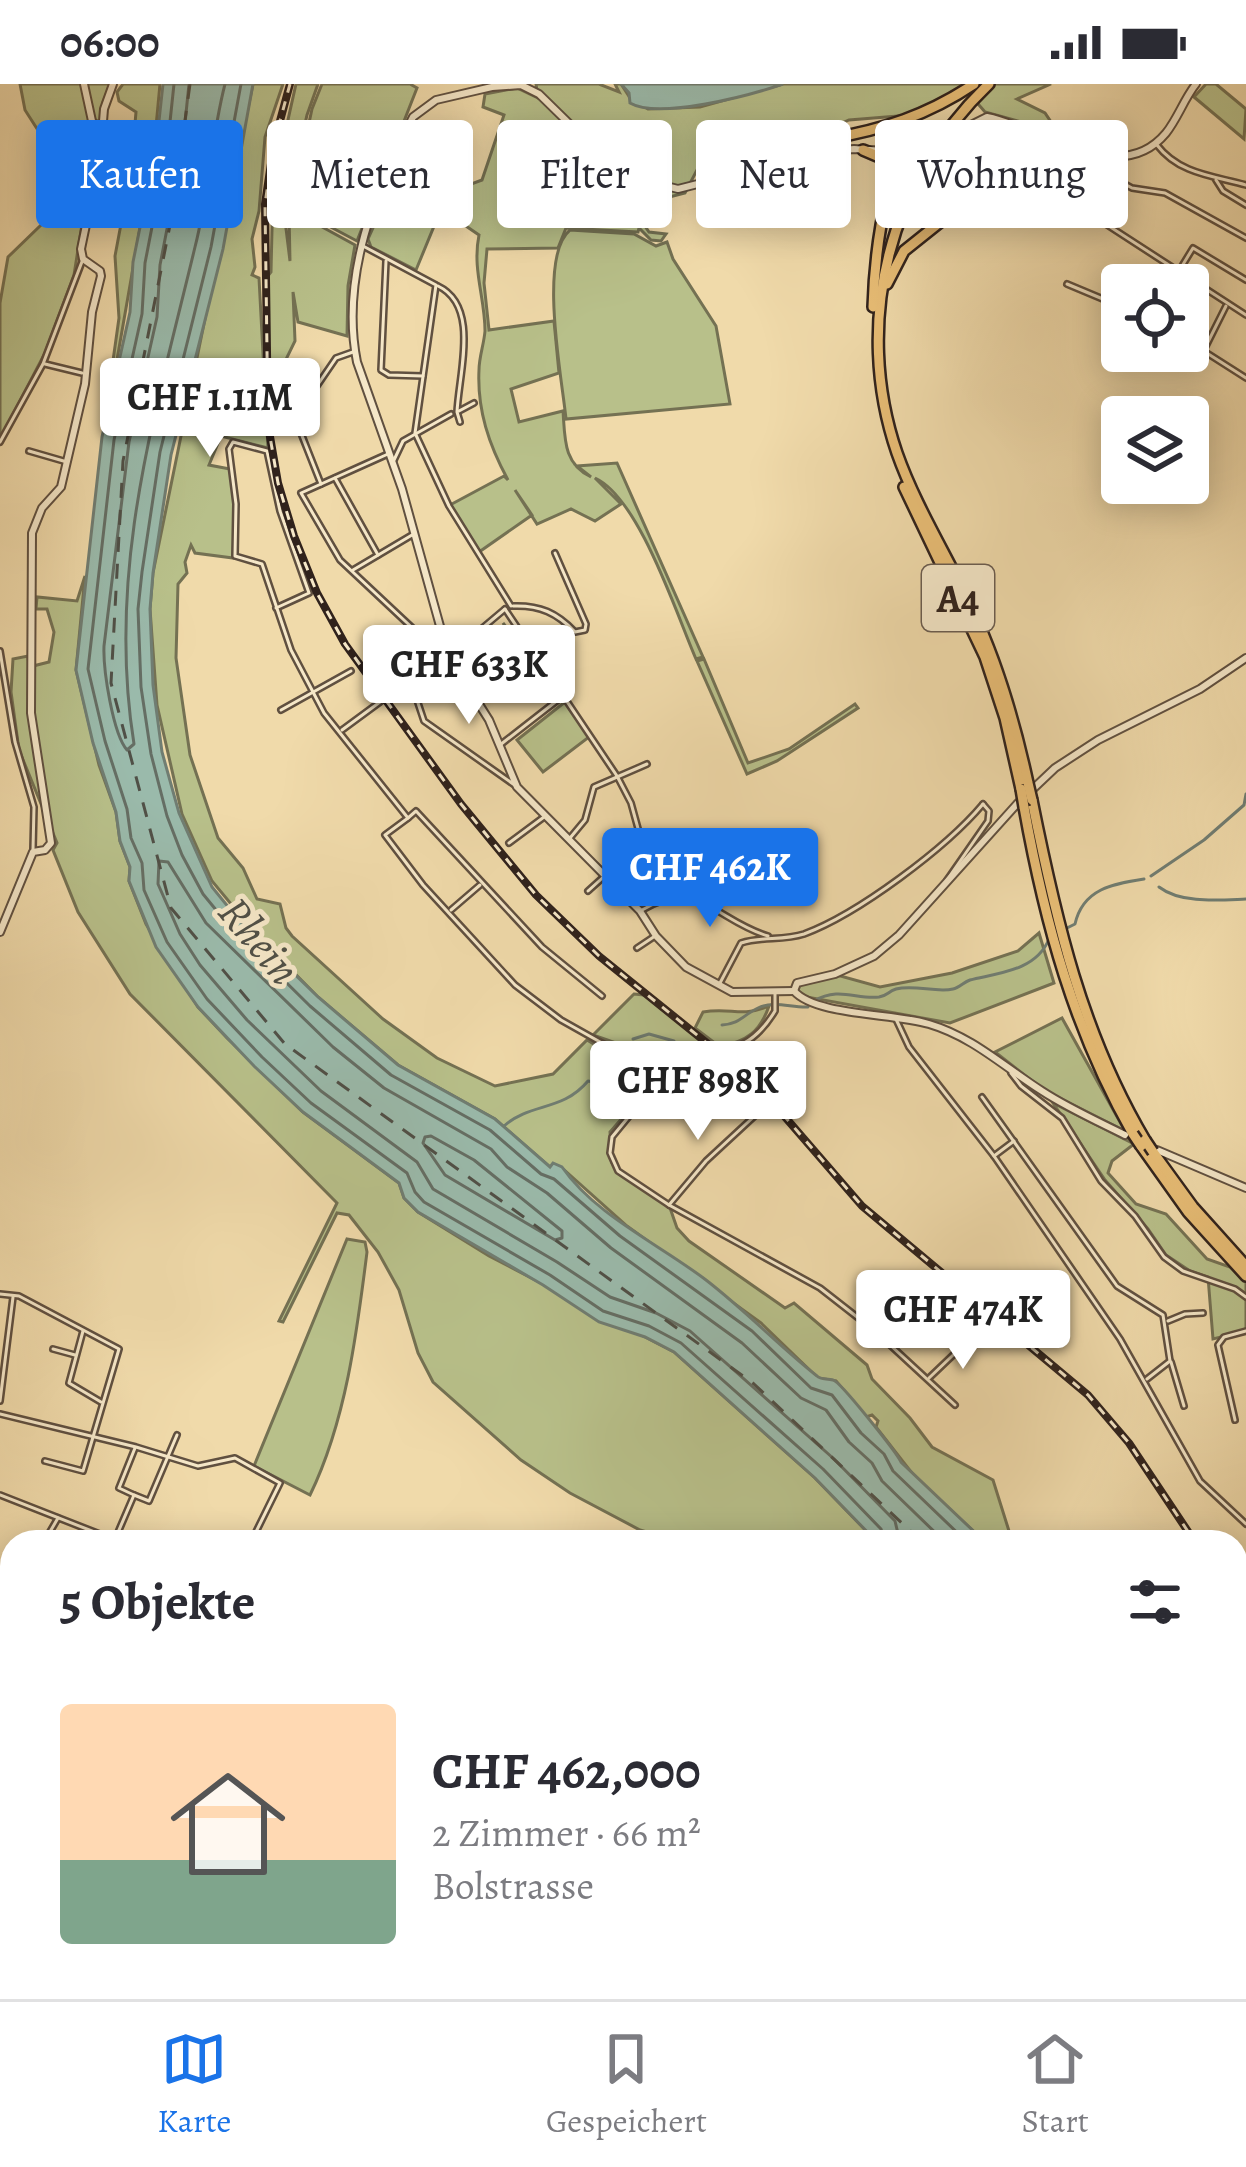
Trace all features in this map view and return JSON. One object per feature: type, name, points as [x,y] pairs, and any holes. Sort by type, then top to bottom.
[{"type":"highway","points":[[851,135],[923,114],[982,84]]},
{"type":"highway","name":"A4","points":[[955,120],[982,84]]},
{"type":"highway","name":"A4","points":[[982,84],[935,138],[903,194],[885,242],[873,308],[873,370],[888,446],[985,658],[1028,786]]},
{"type":"highway","points":[[863,150],[875,155]]},
{"type":"highway","points":[[873,308],[885,228]]},
{"type":"highway","name":"A4","points":[[897,228],[882,281],[878,331],[882,395],[898,457],[992,655],[1028,786],[1045,892],[1093,1057],[1129,1134],[1155,1151],[1194,1209],[1246,1266]]},
{"type":"highway","points":[[878,331],[887,282],[897,260],[934,228]]},
{"type":"highway","name":"A4","points":[[1065,971],[1143,1143],[1188,1212],[1246,1276]]},
{"type":"street","points":[[84,84],[92,120]]},
{"type":"street","points":[[104,120],[113,84]]},
{"type":"street","points":[[1128,154],[1156,142],[1168,130],[1196,84]]},
{"type":"street","points":[[442,653],[415,533],[355,352],[353,292],[361,245],[416,114],[436,100],[520,85],[534,91],[589,143],[671,189],[696,186]]},
{"type":"street","points":[[1156,142],[1170,159],[1216,179],[1246,185]]},
{"type":"street","points":[[851,151],[875,150]]},
{"type":"street","points":[[1216,179],[1223,191],[1246,205]]},
{"type":"street","points":[[1128,186],[1165,193],[1246,238]]},
{"type":"street","points":[[0,442],[44,364],[82,259],[84,228]]},
{"type":"street","points":[[1111,228],[1166,264]]},
{"type":"street","points":[[1143,247],[1145,235]]},
{"type":"street","points":[[361,245],[455,297],[464,321],[454,413],[460,422]]},
{"type":"street","points":[[1183,264],[1193,248],[1246,280]]},
{"type":"street","points":[[386,258],[381,370],[389,375],[424,375]]},
{"type":"street","points":[[32,855],[48,848],[51,839],[32,726],[32,532],[42,508],[61,487],[86,374],[101,273],[82,259]]},
{"type":"street","points":[[1066,284],[1101,298]]},
{"type":"street","points":[[436,285],[415,433],[449,506],[508,608],[616,776],[631,803],[642,843],[663,867],[674,896]]},
{"type":"street","points":[[1209,293],[1246,316]]},
{"type":"street","points":[[1209,340],[1227,304]]},
{"type":"street","points":[[321,484],[295,418],[336,358],[355,352]]},
{"type":"street","points":[[1209,353],[1246,379]]},
{"type":"street","points":[[44,364],[86,374]]},
{"type":"street","points":[[474,403],[415,433],[391,457],[301,494],[335,553],[442,653],[482,706],[518,787]]},
{"type":"street","points":[[276,608],[309,593],[280,511],[267,452],[235,441],[229,448],[236,559],[262,564],[276,608],[313,694],[335,730],[408,818]]},
{"type":"street","points":[[28,451],[67,462]]},
{"type":"street","points":[[334,478],[378,555]]},
{"type":"street","points":[[351,571],[415,533]]},
{"type":"street","points":[[400,686],[508,608],[540,608],[575,632],[585,630],[555,553]]},
{"type":"street","points":[[0,651],[14,742],[35,816],[32,855],[0,932]]},
{"type":"street","points":[[794,991],[797,983],[835,974],[874,956],[898,935],[1028,786],[1246,658]]},
{"type":"street","points":[[281,710],[351,670]]},
{"type":"street","points":[[417,675],[416,698],[424,721],[518,787],[640,911],[686,967],[718,987],[737,992],[775,995],[794,991]]},
{"type":"street","points":[[499,746],[563,695]]},
{"type":"street","points":[[340,731],[380,702]]},
{"type":"street","points":[[568,839],[585,820],[592,790],[647,764]]},
{"type":"street","points":[[718,987],[741,943],[802,934],[859,908],[955,834],[983,803],[988,821],[947,882]]},
{"type":"street","points":[[602,996],[542,947],[416,811],[385,835],[411,872],[514,985],[558,1019],[657,1067]]},
{"type":"street","points":[[508,843],[545,816]]},
{"type":"street","points":[[588,892],[642,843]]},
{"type":"street","points":[[449,911],[481,884]]},
{"type":"street","points":[[640,911],[674,896],[695,898],[767,937]]},
{"type":"street","points":[[637,948],[656,935]]},
{"type":"street","points":[[794,991],[819,1005],[896,1016],[953,1033],[1052,1098],[1129,1134]]},
{"type":"street","points":[[775,995],[776,1009],[746,1043],[657,1067],[640,1103],[615,1130],[612,1163],[624,1178],[820,1288],[955,1405]]},
{"type":"street","points":[[896,1016],[909,1047],[994,1156],[1145,1380],[1199,1481],[1246,1524]]},
{"type":"street","points":[[1008,1066],[1021,1086],[1062,1118],[1101,1181],[1135,1216],[1164,1257],[1184,1271],[1246,1297]]},
{"type":"street","points":[[982,1097],[1118,1286],[1157,1310],[1166,1322],[1170,1361],[1184,1406]]},
{"type":"street","points":[[669,1205],[706,1161],[760,1111]]},
{"type":"street","points":[[994,1156],[1015,1140]]},
{"type":"street","points":[[1155,1151],[1246,1188]]},
{"type":"street","points":[[0,1294],[13,1295],[118,1349],[83,1471],[45,1461]]},
{"type":"street","points":[[0,1401],[13,1295]]},
{"type":"street","points":[[1166,1322],[1203,1313]]},
{"type":"street","points":[[84,1329],[71,1387],[103,1403]]},
{"type":"street","points":[[1235,1420],[1218,1345],[1224,1337],[1246,1331]]},
{"type":"street","points":[[928,1379],[972,1337]]},
{"type":"street","points":[[53,1349],[76,1355]]},
{"type":"street","points":[[1145,1380],[1170,1361]]},
{"type":"street","points":[[0,1414],[206,1467],[235,1458],[280,1483],[257,1530]]},
{"type":"street","points":[[136,1447],[119,1488],[149,1501],[177,1435]]},
{"type":"street","points":[[0,1495],[87,1530]]},
{"type":"street","points":[[119,1530],[134,1495]]},
{"type":"street","points":[[51,1530],[58,1518]]},
{"type":"green space","points":[[20,84],[110,84],[101,120],[36,120],[36,127],[25,110]]},
{"type":"green space","points":[[123,84],[160,84],[157,120],[135,120],[136,112],[119,101],[117,92]]},
{"type":"green space","points":[[253,84],[283,84],[267,120],[252,239],[252,275],[259,278],[268,448],[221,436],[209,465],[230,469],[235,504],[233,558],[195,553],[191,545],[187,573],[178,584],[176,658],[190,755],[218,838],[243,868],[257,899],[280,904],[292,936],[383,1019],[437,1058],[495,1086],[553,1074],[587,1040],[647,1069],[637,1101],[610,1132],[612,1163],[618,1171],[669,1205],[677,1228],[689,1241],[785,1308],[794,1303],[867,1365],[872,1379],[932,1447],[993,1480],[1009,1530],[972,1530],[915,1477],[876,1427],[878,1421],[872,1415],[866,1417],[836,1381],[818,1378],[761,1323],[627,1226],[562,1168],[553,1164],[551,1168],[495,1119],[398,1065],[318,997],[255,933],[212,881],[182,814],[157,705],[150,609],[153,573],[224,228],[243,228],[243,133]]},
{"type":"green space","points":[[296,84],[318,84],[306,120],[288,120]]},
{"type":"green space","points":[[322,84],[410,84],[417,88],[404,120],[310,120]]},
{"type":"green space","points":[[536,84],[599,84],[619,92],[615,84],[621,84],[630,98],[648,109],[700,107],[783,84],[1051,84],[1017,99],[1050,120],[1014,120],[985,112],[966,90],[923,114],[849,120],[696,120],[696,172],[685,193],[672,196],[672,120],[502,120],[504,115],[483,107],[485,94],[517,88],[538,98]]},
{"type":"green space","points":[[1206,84],[1216,84],[1246,109],[1244,139],[1194,97]]},
{"type":"green space","points":[[497,136],[497,228],[566,228],[558,248],[487,249],[484,283],[489,330],[554,321],[559,373],[511,389],[519,422],[563,411],[567,449],[570,458],[582,472],[591,477],[577,466],[617,463],[703,657],[696,659],[641,532],[627,508],[611,490],[595,478],[621,504],[595,521],[571,509],[537,524],[531,515],[479,552],[450,505],[504,476],[508,480],[482,413],[479,365],[485,331],[479,235],[469,228],[473,228],[473,183],[482,180]]},
{"type":"green space","points":[[38,228],[81,228],[74,275],[45,353],[0,439],[0,303],[8,257]]},
{"type":"green space","points":[[120,228],[140,228],[111,375],[119,318],[115,256]]},
{"type":"green space","points":[[272,228],[286,228],[290,261],[289,228],[324,228],[355,245],[347,336],[298,322],[293,292],[295,341],[273,386],[275,429],[270,429],[267,277]]},
{"type":"green space","points":[[332,228],[362,228],[357,241]]},
{"type":"green space","points":[[373,228],[433,228],[416,270],[371,247],[368,239]]},
{"type":"green space","points":[[566,228],[639,228],[638,232]]},
{"type":"green space","points":[[639,228],[666,234],[661,241],[651,240]]},
{"type":"green space","points":[[570,230],[634,234],[656,246],[667,242],[716,326],[730,404],[566,419],[554,290],[560,244]]},
{"type":"green space","points":[[85,576],[76,670],[130,867],[129,881],[146,924],[198,1007],[303,1112],[399,1183],[404,1198],[418,1212],[489,1256],[674,1352],[815,1478],[865,1530],[640,1530],[570,1493],[521,1460],[433,1382],[418,1353],[399,1290],[378,1252],[349,1215],[337,1213],[283,1322],[279,1321],[337,1203],[130,994],[78,912],[53,850],[57,843],[19,750],[11,692],[13,659],[28,656],[29,667],[49,662],[54,632],[47,609],[36,609],[37,597],[77,601]]},
{"type":"green space","points":[[503,623],[551,689],[541,677],[519,691],[513,683],[519,678],[505,660],[519,648]]},
{"type":"green space","points":[[704,659],[748,763],[789,749],[855,704],[858,708],[777,761],[747,774],[697,661]]},
{"type":"green space","points":[[565,702],[589,737],[543,772],[517,740]]},
{"type":"green space","points":[[1039,933],[1054,983],[950,1023],[801,996],[797,990],[800,985],[837,975],[880,987],[952,973],[1018,951]]},
{"type":"green space","points":[[634,994],[644,995],[722,1052],[667,1061],[593,1035]]},
{"type":"green space","points":[[769,1006],[757,1029],[729,1045],[720,1047],[695,1028],[703,1012]]},
{"type":"green space","points":[[1062,1018],[1125,1131],[1044,1090],[995,1052]]},
{"type":"green space","points":[[1053,1103],[1134,1144],[1112,1161],[1108,1173],[1136,1204],[1166,1214],[1207,1259],[1230,1267],[1246,1282],[1246,1331],[1213,1339],[1208,1277],[1166,1255],[1105,1180]]},
{"type":"green space","points":[[347,1239],[365,1242],[367,1252],[359,1313],[333,1437],[310,1495],[254,1466]]},
{"type":"water","points":[[163,84],[253,84],[243,139],[243,120],[159,120]]},
{"type":"water","points":[[621,84],[783,84],[705,104],[662,109],[630,103]]},
{"type":"water","points":[[140,228],[227,228],[171,455],[150,609],[162,752],[179,813],[212,887],[318,997],[398,1065],[495,1119],[550,1167],[553,1163],[562,1167],[592,1200],[706,1280],[819,1377],[838,1383],[901,1462],[972,1530],[865,1530],[815,1478],[674,1352],[599,1322],[418,1212],[404,1198],[399,1183],[303,1112],[254,1066],[198,1007],[156,947],[129,881],[130,867],[76,670],[102,437],[130,312]]},
{"type":"waterway","points":[[1151,876],[1204,840],[1244,805],[1246,794]]},
{"type":"waterway","points":[[1067,928],[1075,924],[1092,896],[1110,886],[1144,879]]},
{"type":"waterway","points":[[1159,887],[1189,899],[1246,899]]},
{"type":"waterway","points":[[814,1001],[840,994],[879,997],[903,988],[953,989],[1026,964],[1049,939]]},
{"type":"waterway","points":[[722,1025],[764,1006],[808,1007]]},
{"type":"waterway","points":[[633,1039],[649,1034],[674,1041]]},
{"type":"waterway","points":[[504,1126],[568,1098],[588,1081],[604,1084],[613,1076],[620,1057]]},
{"type":"ferry route","points":[[190,84],[172,215],[123,461],[111,683],[171,908],[285,1044],[754,1384],[909,1530]]},
{"type":"tunnel","points":[[381,701],[400,686]]},
{"type":"railway","points":[[290,84],[274,143],[265,204],[268,425],[294,536],[345,644],[461,804],[536,895],[599,956],[754,1081],[862,1206],[1088,1395],[1129,1443],[1187,1530]]},
{"type":"water label","name":"Rhein","points":[[260,940]]}]
